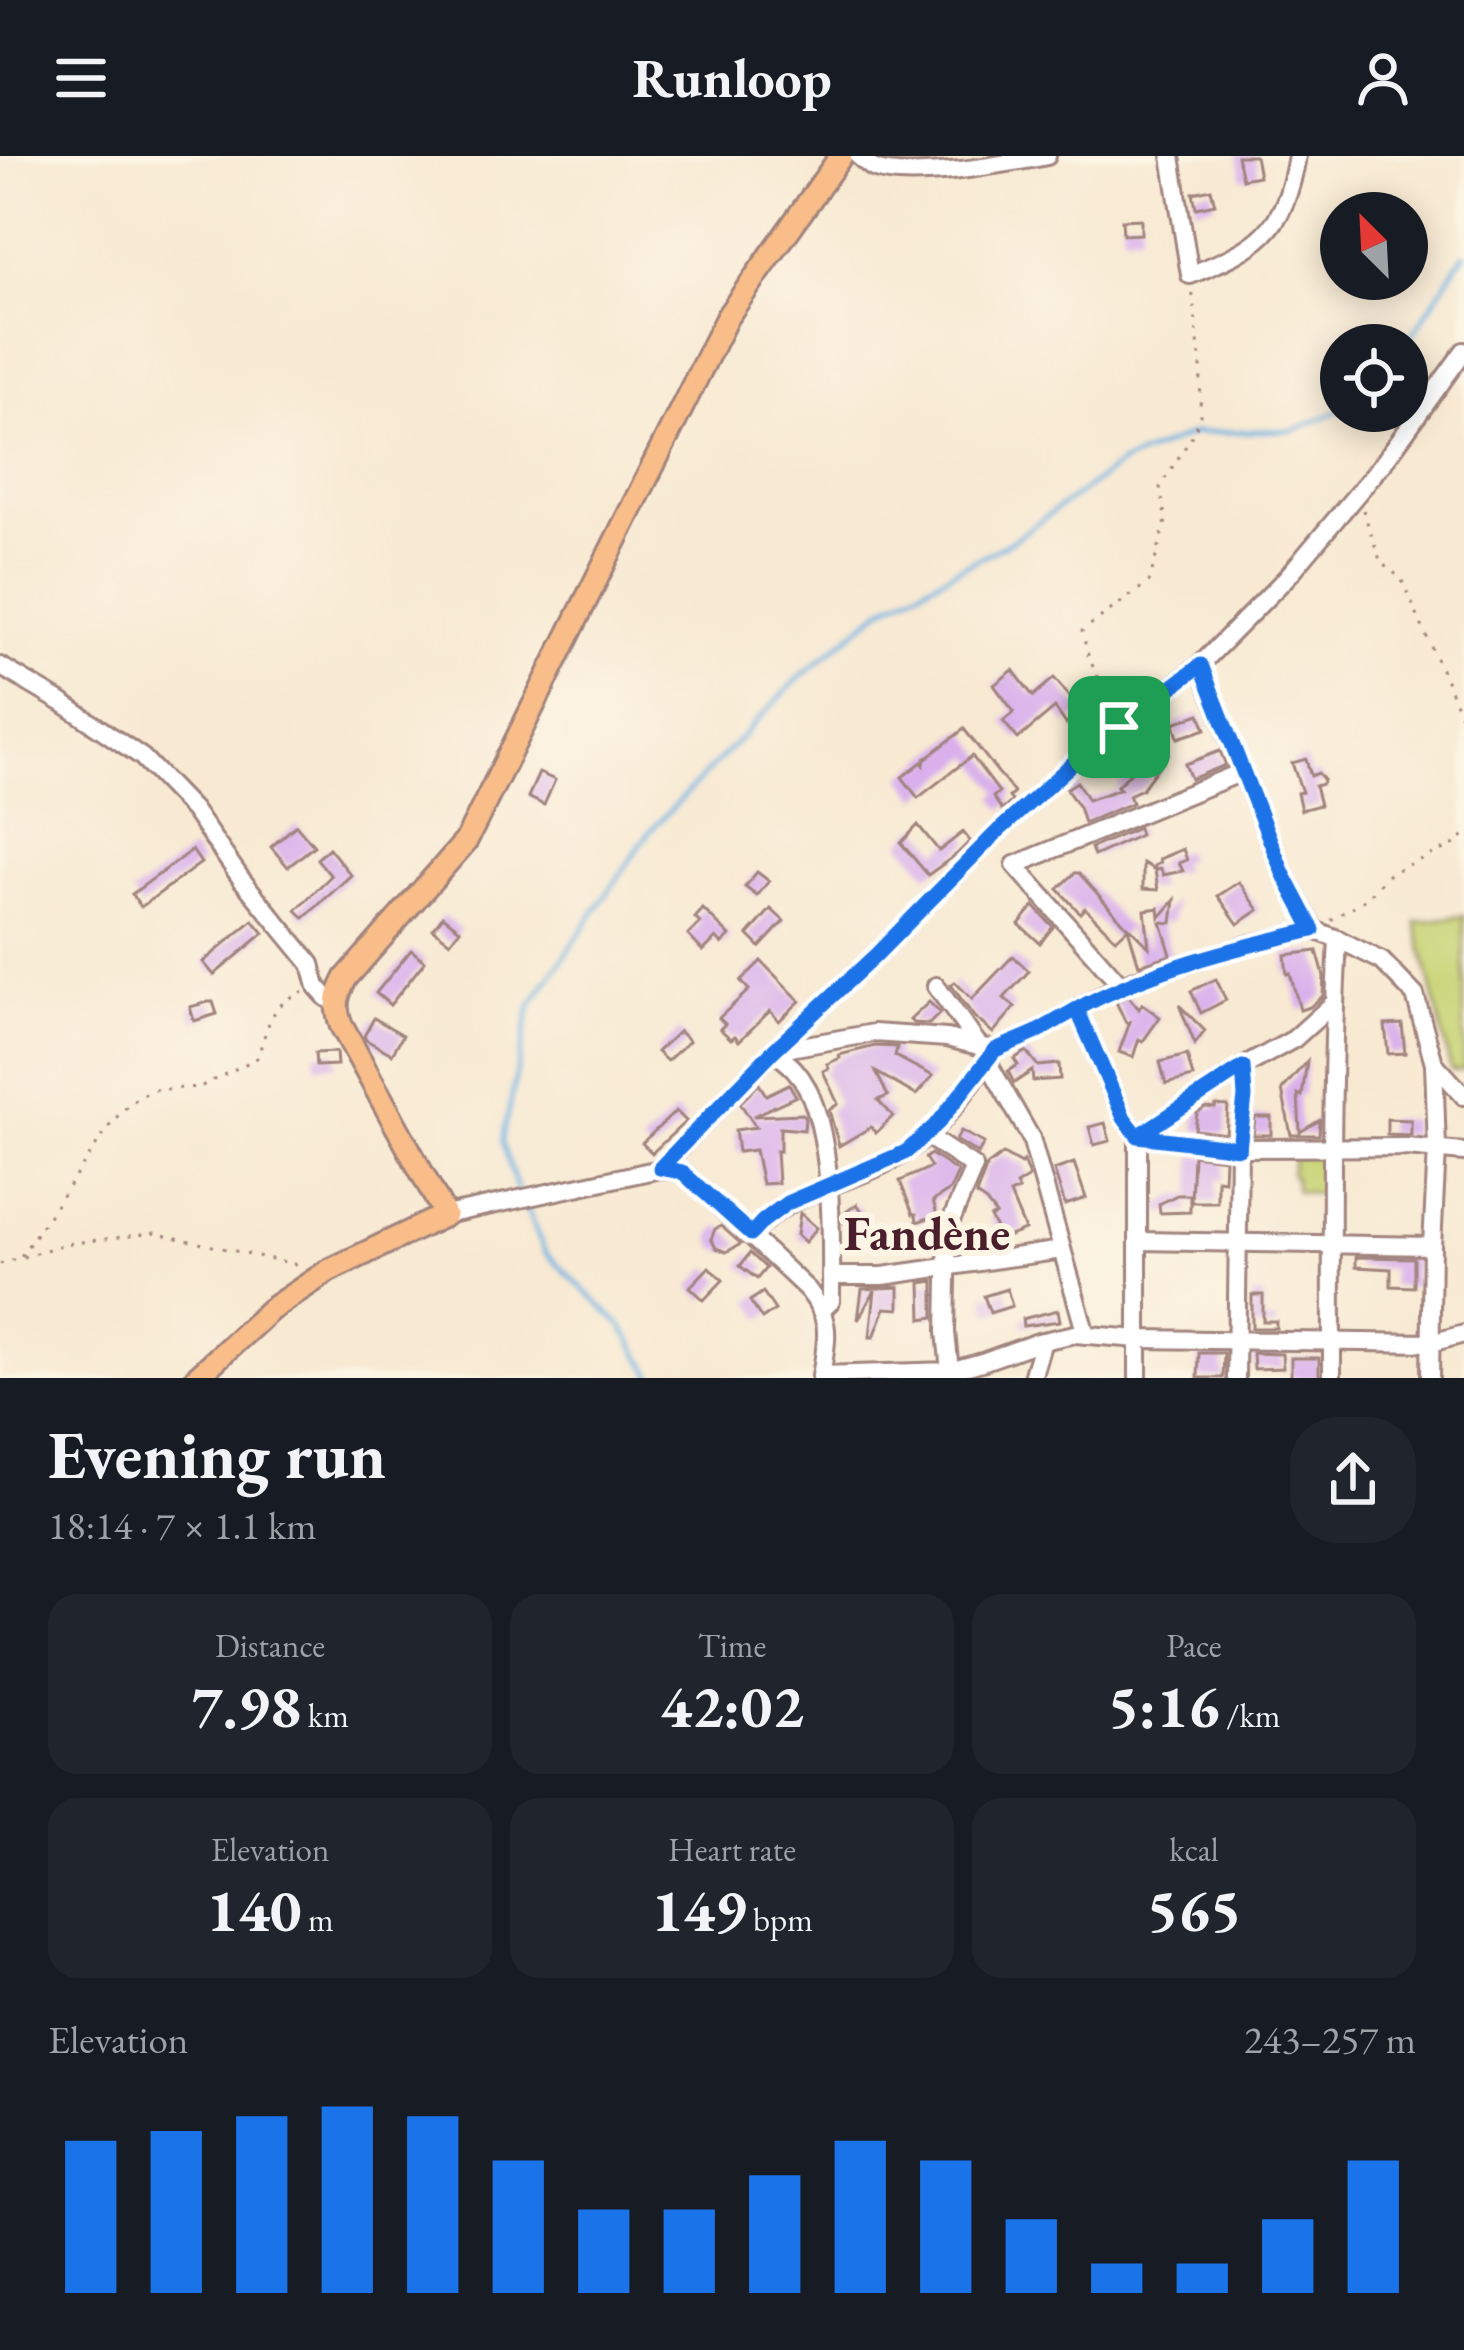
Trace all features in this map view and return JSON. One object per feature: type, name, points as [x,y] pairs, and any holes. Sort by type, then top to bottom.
[{"type":"main road","points":[[196,1378],[270,1310],[328,1271],[445,1215],[350,1042],[336,1002],[346,978],[466,841],[727,317],[841,156]]},
{"type":"street","points":[[858,156],[874,168],[901,173],[1047,156]]},
{"type":"street","points":[[1172,156],[1190,274],[1238,255],[1274,226],[1292,188],[1297,156]]},
{"type":"street","points":[[660,1168],[995,834],[1082,755],[1201,665],[1288,576],[1383,463],[1464,351]]},
{"type":"street","points":[[1201,665],[1283,873],[1313,930]]},
{"type":"street","points":[[0,666],[142,757],[193,810],[242,880],[311,964],[316,987],[336,1002]]},
{"type":"street","points":[[1121,986],[1015,865],[1242,772]]},
{"type":"street","points":[[751,1234],[787,1203],[906,1152],[926,1136],[987,1053],[1121,986],[1247,945],[1313,930],[1382,961],[1414,994],[1434,1063],[1437,1149],[1430,1378]]},
{"type":"street","points":[[1332,1378],[1338,939]]},
{"type":"street","points":[[936,986],[987,1053],[1031,1138],[1086,1335]]},
{"type":"street","points":[[1138,1136],[1294,1039],[1334,1002]]},
{"type":"street","points":[[1077,1009],[1124,1118],[1138,1136],[1138,1378]]},
{"type":"street","points":[[773,1051],[874,1033],[947,1038],[987,1053]]},
{"type":"street","points":[[773,1051],[798,1072],[822,1124],[831,1214],[831,1301],[823,1309]]},
{"type":"street","points":[[1434,1063],[1464,1096]]},
{"type":"street","points":[[1236,1378],[1243,1067]]},
{"type":"street","points":[[926,1136],[974,1167],[948,1228],[950,1374]]},
{"type":"street","points":[[1138,1136],[1239,1148],[1464,1152]]},
{"type":"street","points":[[445,1215],[660,1168],[682,1172],[751,1234],[823,1309],[826,1340],[821,1376],[950,1374],[976,1378]]},
{"type":"street","points":[[1139,1241],[1432,1246]]},
{"type":"street","points":[[831,1276],[883,1276],[1062,1250]]},
{"type":"street","points":[[950,1374],[1075,1334],[1138,1340],[1431,1343],[1464,1334]]},
{"type":"street","points":[[1032,1378],[1043,1341]]},
{"type":"path","points":[[1119,727],[1082,631],[1149,582],[1166,521],[1160,487],[1200,416],[1201,367],[1190,274]]},
{"type":"path","points":[[1357,493],[1381,562],[1401,578],[1464,722]]},
{"type":"path","points":[[1313,930],[1366,899],[1390,873],[1455,844],[1464,835]]},
{"type":"path","points":[[21,1256],[130,1103],[151,1090],[200,1088],[257,1058],[276,1007],[316,987]]},
{"type":"path","points":[[0,1264],[65,1244],[154,1233],[328,1271]]},
{"type":"green space","points":[[1464,916],[1464,1070],[1451,1071],[1416,922]]},
{"type":"green space","points":[[1332,1155],[1328,1195],[1296,1191],[1290,1173],[1294,1157]]},
{"type":"building","points":[[1237,156],[1255,156],[1259,176],[1242,179]]},
{"type":"building","points":[[1211,189],[1215,204],[1196,208],[1193,193]]},
{"type":"building","points":[[1141,219],[1141,234],[1123,235],[1122,220]]},
{"type":"building","points":[[1013,670],[1033,696],[1054,678],[1083,712],[1066,724],[1055,708],[1018,739],[1003,721],[1014,712],[994,685]]},
{"type":"building","points":[[1200,714],[1206,729],[1178,738],[1174,723]]},
{"type":"building","points":[[964,729],[1014,793],[1002,810],[993,797],[999,792],[972,756],[918,798],[902,777],[924,765],[925,759]]},
{"type":"building","points":[[1154,748],[1168,754],[1142,789],[1129,795],[1132,803],[1084,823],[1066,789],[1077,782],[1088,800],[1120,789],[1117,786]]},
{"type":"building","points":[[1220,751],[1226,765],[1191,779],[1185,764]]},
{"type":"building","points":[[1306,759],[1311,776],[1318,773],[1324,780],[1315,786],[1320,805],[1301,810],[1297,793],[1302,792],[1292,763]]},
{"type":"building","points":[[539,773],[555,780],[544,805],[528,797]]},
{"type":"building","points":[[296,825],[314,846],[288,867],[271,847]]},
{"type":"building","points":[[918,825],[939,851],[963,832],[970,841],[928,875],[901,843]]},
{"type":"building","points":[[1138,828],[1140,835],[1094,856],[1091,848]]},
{"type":"building","points":[[329,848],[351,875],[304,918],[296,910],[331,876],[317,859]]},
{"type":"building","points":[[1183,849],[1187,860],[1179,863],[1183,871],[1163,875],[1161,869],[1156,870],[1159,859]]},
{"type":"building","points":[[192,850],[201,863],[141,907],[132,894]]},
{"type":"building","points":[[1143,863],[1155,870],[1158,890],[1143,889]]},
{"type":"building","points":[[757,872],[769,881],[757,896],[745,887]]},
{"type":"building","points":[[1075,873],[1128,928],[1116,939],[1085,908],[1080,913],[1058,889]]},
{"type":"building","points":[[1239,882],[1259,910],[1238,924],[1218,896]]},
{"type":"building","points":[[1175,900],[1172,923],[1161,922],[1171,955],[1139,965],[1127,925],[1149,947],[1145,910],[1159,908],[1160,917]]},
{"type":"building","points":[[1034,906],[1053,927],[1040,943],[1019,924]]},
{"type":"building","points":[[703,909],[730,936],[722,944],[716,938],[703,951],[688,935],[700,923],[695,918]]},
{"type":"building","points":[[771,909],[784,921],[760,947],[748,935]]},
{"type":"building","points":[[443,916],[460,929],[450,942],[433,929]]},
{"type":"building","points":[[253,920],[264,933],[214,975],[203,962]]},
{"type":"building","points":[[411,950],[425,961],[390,1005],[376,993]]},
{"type":"building","points":[[1317,951],[1324,976],[1323,996],[1300,1010],[1285,955]]},
{"type":"building","points":[[1013,956],[1029,971],[1004,998],[1015,1007],[993,1033],[974,1017],[951,985],[955,982],[972,999]]},
{"type":"building","points":[[761,961],[800,1001],[779,1021],[770,1011],[739,1041],[735,1036],[731,1039],[720,1029],[725,1024],[719,1018],[749,990],[741,981]]},
{"type":"building","points":[[1216,979],[1226,1000],[1201,1013],[1191,991]]},
{"type":"building","points":[[1128,996],[1139,1009],[1142,1004],[1160,1017],[1143,1041],[1139,1039],[1133,1057],[1119,1052],[1130,1022],[1126,1023],[1116,1002]]},
{"type":"building","points":[[213,1002],[217,1014],[194,1021],[190,1007]]},
{"type":"building","points":[[929,1002],[940,1013],[929,1024],[913,1023],[910,1020]]},
{"type":"building","points":[[1179,1005],[1205,1031],[1195,1044]]},
{"type":"building","points":[[374,1018],[403,1035],[392,1054],[364,1036]]},
{"type":"building","points":[[1402,1024],[1405,1053],[1388,1054],[1385,1025]]},
{"type":"building","points":[[679,1031],[689,1041],[667,1061],[657,1052]]},
{"type":"building","points":[[875,1046],[897,1047],[895,1056],[933,1076],[916,1095],[876,1072],[888,1096],[878,1100],[893,1116],[876,1133],[871,1127],[839,1146],[829,1110],[838,1104],[823,1071],[839,1055]]},
{"type":"building","points":[[1026,1051],[1038,1066],[1059,1064],[1060,1079],[1033,1081],[1032,1071],[1014,1083],[1008,1071]]},
{"type":"building","points":[[336,1052],[337,1065],[316,1066],[315,1053]]},
{"type":"building","points":[[1187,1055],[1193,1077],[1166,1084],[1160,1062]]},
{"type":"building","points":[[1307,1061],[1302,1096],[1298,1094],[1300,1132],[1320,1120],[1319,1135],[1291,1135],[1282,1090]]},
{"type":"building","points":[[759,1084],[766,1095],[789,1084],[796,1096],[753,1116],[803,1114],[805,1119],[804,1130],[780,1128],[778,1183],[762,1184],[755,1150],[738,1152],[735,1130],[756,1127],[740,1103]]},
{"type":"building","points":[[1216,1105],[1228,1106],[1226,1134],[1195,1130],[1197,1113]]},
{"type":"building","points":[[676,1111],[686,1121],[652,1153],[642,1143]]},
{"type":"building","points":[[1255,1117],[1271,1117],[1271,1135],[1253,1135]]},
{"type":"building","points":[[1387,1119],[1411,1120],[1411,1135],[1387,1134]]},
{"type":"building","points":[[1105,1123],[1110,1141],[1094,1145],[1089,1127]]},
{"type":"building","points":[[961,1131],[984,1143],[978,1154],[956,1140]]},
{"type":"building","points":[[931,1154],[958,1172],[950,1190],[933,1201],[937,1215],[917,1222],[900,1181],[931,1167],[925,1158]]},
{"type":"building","points":[[1003,1154],[1023,1161],[1029,1177],[1010,1194],[1025,1230],[1002,1239],[990,1218],[996,1215],[976,1195],[987,1166]]},
{"type":"building","points":[[1193,1155],[1225,1159],[1224,1180],[1217,1179],[1217,1202],[1191,1202]]},
{"type":"building","points":[[1074,1163],[1086,1198],[1065,1205],[1054,1170]]},
{"type":"building","points":[[1177,1195],[1190,1195],[1190,1212],[1160,1213],[1159,1204]]},
{"type":"building","points":[[857,1204],[873,1227],[855,1239],[843,1214]]},
{"type":"building","points":[[800,1213],[817,1228],[805,1242],[797,1235]]},
{"type":"building","points":[[721,1226],[741,1244],[726,1252],[716,1248],[711,1239]]},
{"type":"building","points":[[750,1253],[766,1268],[757,1279],[740,1266]]},
{"type":"building","points":[[1356,1257],[1414,1258],[1414,1287],[1391,1286],[1391,1269],[1356,1267]]},
{"type":"building","points":[[709,1267],[723,1280],[704,1300],[690,1287]]},
{"type":"building","points":[[934,1281],[934,1317],[922,1319],[921,1283]]},
{"type":"building","points":[[899,1287],[899,1309],[885,1308],[870,1337],[875,1290],[858,1320],[862,1289]]},
{"type":"building","points":[[1007,1289],[1012,1306],[990,1313],[984,1296]]},
{"type":"building","points":[[763,1292],[775,1310],[762,1319],[750,1301]]},
{"type":"building","points":[[1252,1295],[1263,1295],[1263,1321],[1276,1321],[1276,1328],[1252,1328]]},
{"type":"building","points":[[1058,1310],[1060,1321],[1023,1326],[1022,1319]]},
{"type":"building","points":[[1199,1353],[1224,1353],[1223,1378],[1198,1378]]},
{"type":"building","points":[[1253,1353],[1282,1354],[1283,1368],[1254,1369]]},
{"type":"building","points":[[1291,1358],[1319,1358],[1319,1378],[1291,1378]]},
{"type":"waterway","points":[[1419,324],[1464,254]]},
{"type":"waterway","points":[[518,1192],[502,1142],[531,1005],[650,831],[800,677],[882,609],[1013,540],[1122,463],[1194,433],[1294,430],[1320,419]]},
{"type":"waterway","points":[[523,1202],[545,1252],[622,1326],[654,1378]]},
{"type":"district","name":"Fandène","points":[[927,1233]]},
{"type":"route","points":[[1119,727],[995,834],[660,1168],[682,1172],[751,1234],[787,1203],[906,1152],[938,1123],[995,1050],[1077,1009],[1124,1118],[1138,1136],[1239,1148],[1243,1067],[1138,1136],[1124,1118],[1077,1009],[1146,976],[1313,930],[1283,873],[1201,665],[1119,727]]}]
